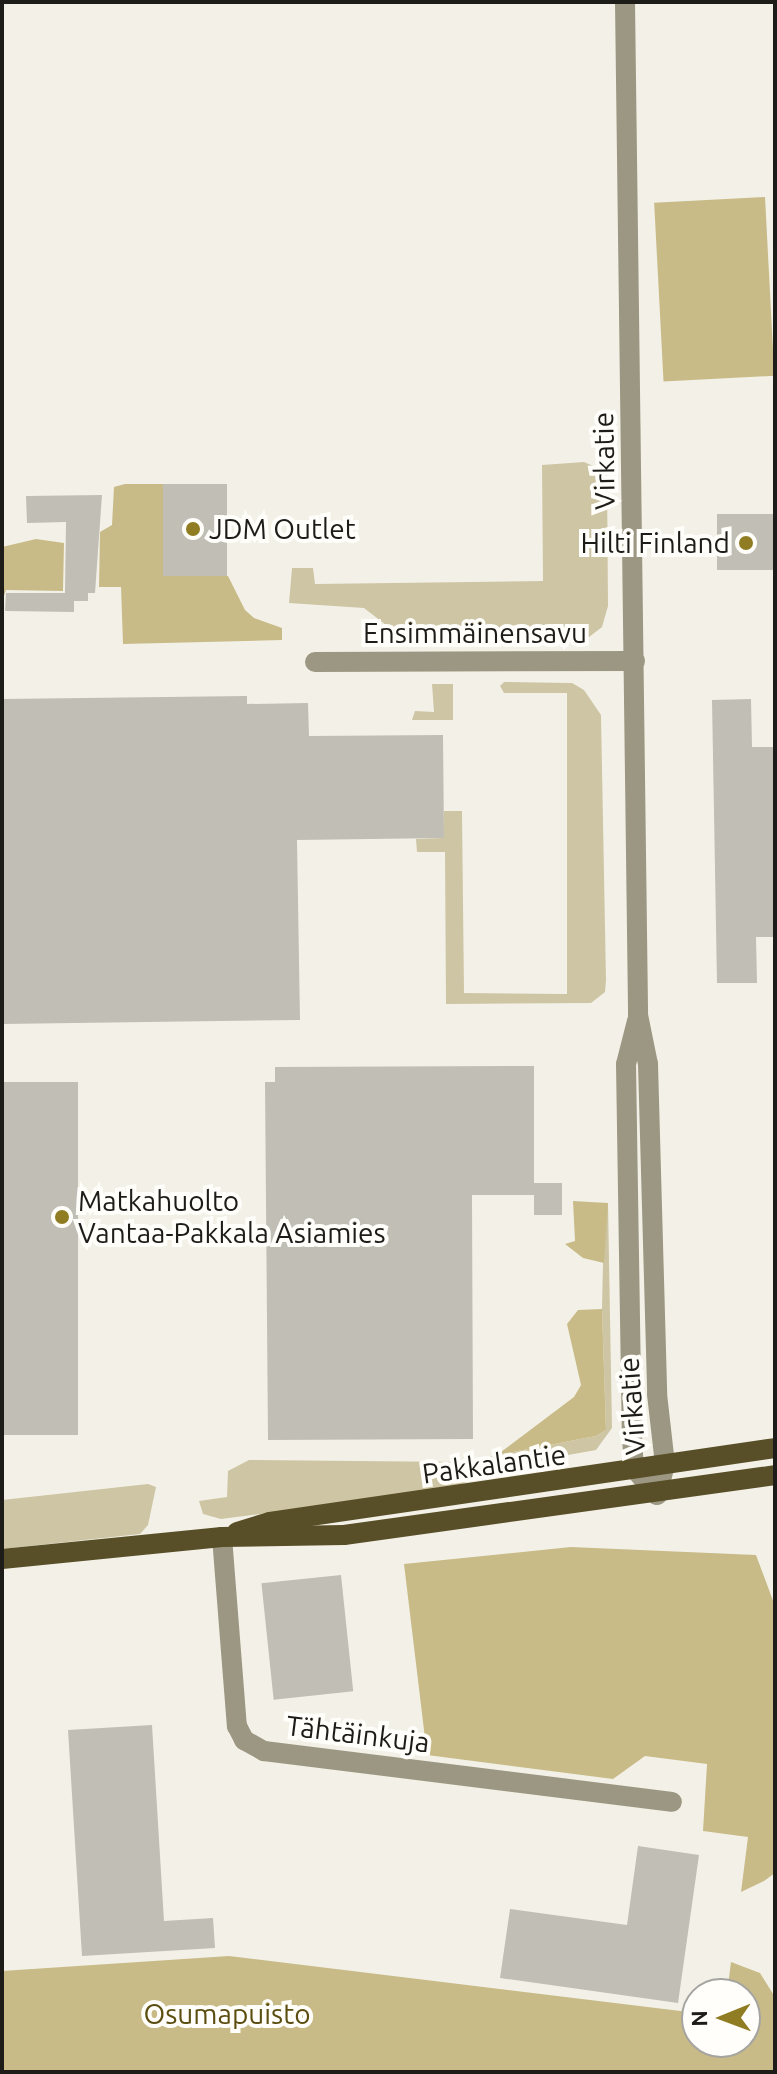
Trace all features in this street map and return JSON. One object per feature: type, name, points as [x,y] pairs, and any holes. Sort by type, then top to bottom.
[{"type":"main road","name":"Pakkalantie","points":[[222,1537],[270,1522],[522,1489],[634,1468],[775,1448]]},
{"type":"main road","name":"Pakkalantie","points":[[2,1559],[222,1537],[344,1535],[657,1495],[775,1475]]},
{"type":"street","name":"Virkatie","points":[[625,2],[638,1015],[648,1064],[657,1394],[665,1464],[657,1495]]},
{"type":"street","name":"Ensimmäinensavu","points":[[315,662],[635,661]]},
{"type":"street","name":"Virkatie","points":[[638,1015],[626,1064],[634,1468],[657,1495]]},
{"type":"street","name":"Tähtäinkuja","points":[[222,1537],[237,1726],[244,1740],[264,1751],[672,1802]]},
{"type":"shaded area","points":[[584,462],[607,472],[608,606],[602,627],[589,637],[392,642],[386,625],[364,608],[289,603],[292,568],[313,568],[315,584],[543,581],[542,465]]},
{"type":"shaded area","points":[[504,682],[572,683],[584,690],[601,715],[606,980],[605,992],[591,1003],[446,1004],[445,852],[417,852],[416,839],[443,838],[444,811],[462,811],[464,993],[567,994],[567,693],[504,693],[500,686]]},
{"type":"shaded area","points":[[432,684],[453,684],[453,720],[412,720],[415,711],[434,712]]},
{"type":"shaded area","points":[[608,1203],[612,1428],[596,1450],[495,1468],[450,1490],[221,1519],[203,1514],[199,1501],[227,1497],[228,1471],[249,1460],[461,1462],[596,1436],[606,1430],[602,1309],[604,1214]]},
{"type":"shaded area","points":[[148,1484],[156,1487],[148,1525],[140,1534],[2,1549],[2,1500]]},
{"type":"green space","points":[[765,197],[774,376],[664,382],[654,203]]},
{"type":"green space","points":[[163,484],[164,576],[228,576],[245,610],[254,618],[282,628],[282,640],[123,644],[121,587],[99,587],[100,532],[112,525],[114,487]]},
{"type":"green space","points":[[36,539],[64,543],[63,591],[6,590],[2,602],[2,547]]},
{"type":"green space","points":[[573,1201],[608,1203],[604,1263],[583,1258],[565,1244],[575,1241]]},
{"type":"green space","points":[[602,1309],[606,1430],[596,1436],[497,1455],[574,1397],[581,1385],[567,1324],[578,1310]]},
{"type":"green space","points":[[571,1547],[756,1555],[775,1606],[775,1873],[764,1881],[741,1892],[748,1837],[703,1831],[707,1764],[645,1756],[613,1779],[427,1755],[404,1564]]},
{"type":"green space","name":"Osumapuisto","points":[[229,1956],[681,2011],[681,2058],[761,2058],[761,1978],[729,1978],[731,1962],[760,1973],[775,1997],[775,2072],[2,2072],[2,1971]]},
{"type":"building","points":[[163,484],[227,484],[227,576],[163,576]]},
{"type":"building","points":[[102,495],[95,593],[88,593],[88,601],[74,601],[74,612],[5,611],[6,593],[65,593],[66,522],[27,523],[26,496]]},
{"type":"building","name":"Hilti Finland","points":[[717,514],[775,514],[775,570],[717,570]]},
{"type":"building","points":[[247,696],[247,704],[308,703],[309,736],[443,735],[444,838],[297,840],[300,1020],[2,1024],[2,699]]},
{"type":"building","points":[[751,699],[752,747],[775,747],[775,937],[756,937],[757,983],[717,983],[712,700]]},
{"type":"building","points":[[534,1066],[534,1183],[562,1183],[562,1215],[534,1215],[534,1195],[472,1195],[473,1439],[268,1440],[265,1082],[275,1082],[275,1067]]},
{"type":"building","points":[[2,1082],[78,1082],[78,1435],[2,1435]]},
{"type":"building","points":[[341,1575],[353,1691],[274,1700],[261,1583]]},
{"type":"building","points":[[152,1725],[164,1921],[213,1918],[215,1948],[82,1956],[68,1730]]},
{"type":"building","points":[[638,1846],[699,1855],[678,2003],[500,1978],[510,1909],[627,1925]]},
{"type":"place","name":"JDM Outlet","points":[[193,529]]},
{"type":"place","name":"Hilti Finland","points":[[746,543]]},
{"type":"place","name":"Matkahuolto Vantaa-Pakkala Asiamies","points":[[62,1217]]}]
